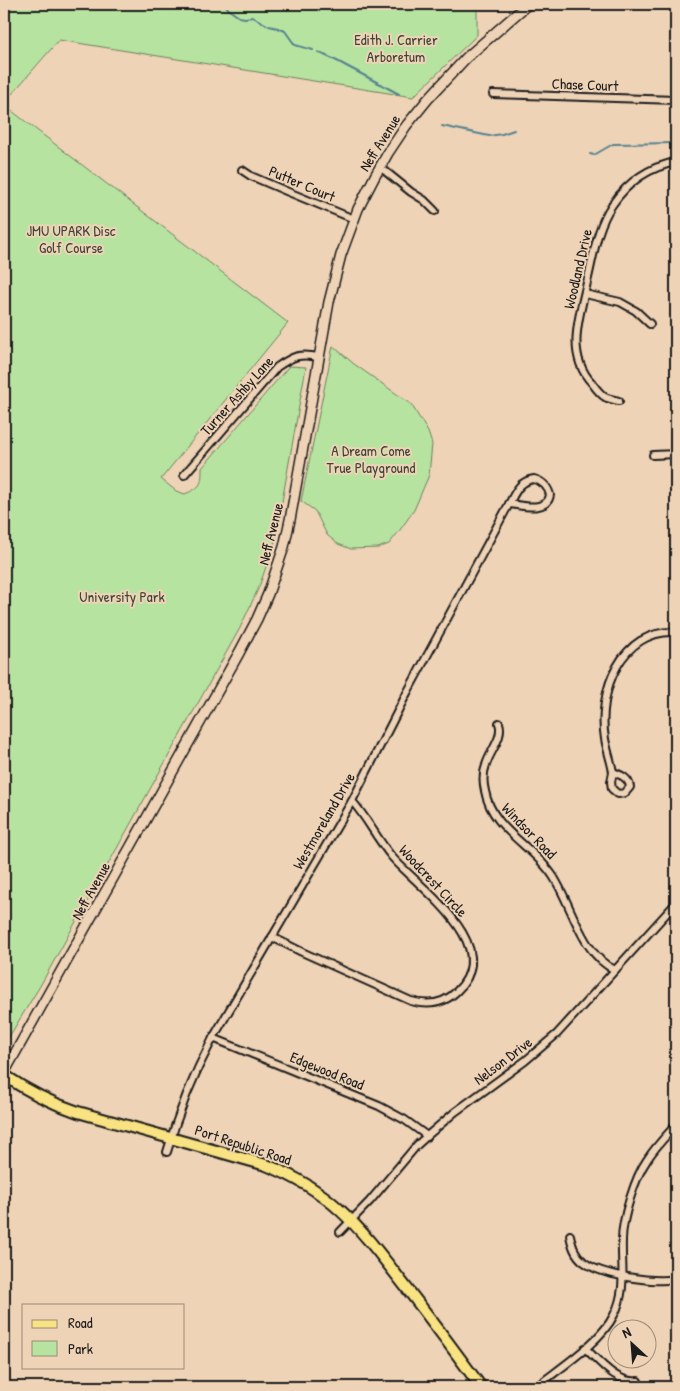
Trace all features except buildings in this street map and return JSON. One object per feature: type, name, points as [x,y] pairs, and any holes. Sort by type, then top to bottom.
[{"type":"main road","name":"Neff Avenue","points":[[4,1074],[240,653],[261,611],[276,574],[287,534],[333,282],[354,219],[380,167],[403,130],[434,91],[466,58],[528,4]]},
{"type":"main road","name":"Port Republic Road","points":[[4,1074],[27,1090],[64,1107],[254,1161],[283,1172],[319,1192],[340,1209],[366,1236],[445,1336],[481,1387]]},
{"type":"street","name":"Chase Court","points":[[493,94],[676,100]]},
{"type":"street","name":"Woodland Drive","points":[[619,401],[605,397],[584,374],[576,349],[576,334],[598,234],[611,206],[627,187],[643,175],[663,165],[676,162]]},
{"type":"street","points":[[380,167],[435,211]]},
{"type":"street","name":"Putter Court","points":[[242,170],[251,176],[354,219]]},
{"type":"street","points":[[585,294],[620,302],[636,311],[650,324]]},
{"type":"street","name":"Turner Ashby Lane","points":[[184,475],[277,367],[290,358],[305,355],[318,357]]},
{"type":"street","points":[[653,455],[676,454]]},
{"type":"street","name":"Westmoreland Drive","points":[[167,1152],[198,1066],[352,801],[407,693],[517,489],[528,480],[534,479],[545,485],[550,493],[548,501],[540,506],[509,504]]},
{"type":"street","points":[[613,772],[605,738],[604,722],[609,685],[614,672],[624,654],[637,642],[654,634],[676,632]]},
{"type":"street","name":"Windsor Road","points":[[499,723],[501,732],[484,773],[484,786],[489,806],[499,823],[537,856],[549,870],[589,946],[604,963],[615,970]]},
{"type":"street","name":"Woodcrest Circle","points":[[272,937],[419,1003],[432,1004],[446,999],[466,979],[471,961],[468,946],[462,932],[441,904],[390,855],[352,801]]},
{"type":"street","name":"Nelson Drive","points":[[340,1232],[352,1221],[427,1136],[455,1112],[551,1040],[676,903]]},
{"type":"street","name":"Edgewood Road","points":[[213,1038],[379,1106],[405,1120],[427,1136]]},
{"type":"street","points":[[536,1387],[602,1333],[614,1316],[620,1298],[623,1277],[623,1226],[627,1209],[638,1177],[649,1156],[676,1124]]},
{"type":"street","points":[[570,1235],[574,1250],[584,1263],[592,1267],[623,1277],[676,1279]]},
{"type":"street","points":[[585,1348],[616,1376],[631,1381],[638,1381]]},
{"type":"green space","name":"Edith J. Carrier Arboretum","points":[[4,4],[477,4],[477,35],[413,97],[59,40],[4,103]]},
{"type":"green space","name":"University Park","points":[[4,105],[288,323],[161,479],[176,491],[185,494],[200,485],[202,468],[289,366],[306,367],[275,541],[259,587],[240,628],[40,986],[4,1045]]},
{"type":"green space","name":"A Dream Come True Playground","points":[[333,346],[354,364],[411,404],[428,432],[432,444],[429,475],[414,510],[389,544],[378,548],[351,549],[338,544],[327,535],[315,511],[301,501]]},
{"type":"waterway","points":[[225,4],[229,10],[239,17],[253,17],[269,26],[285,31],[295,45],[313,50]]},
{"type":"waterway","points":[[318,52],[399,94]]},
{"type":"waterway","points":[[442,126],[489,136],[514,130]]},
{"type":"waterway","points":[[590,154],[594,155],[613,144],[676,143]]},
{"type":"park label","name":"JMU UPARK Disc Golf Course","points":[[71,240]]}]
